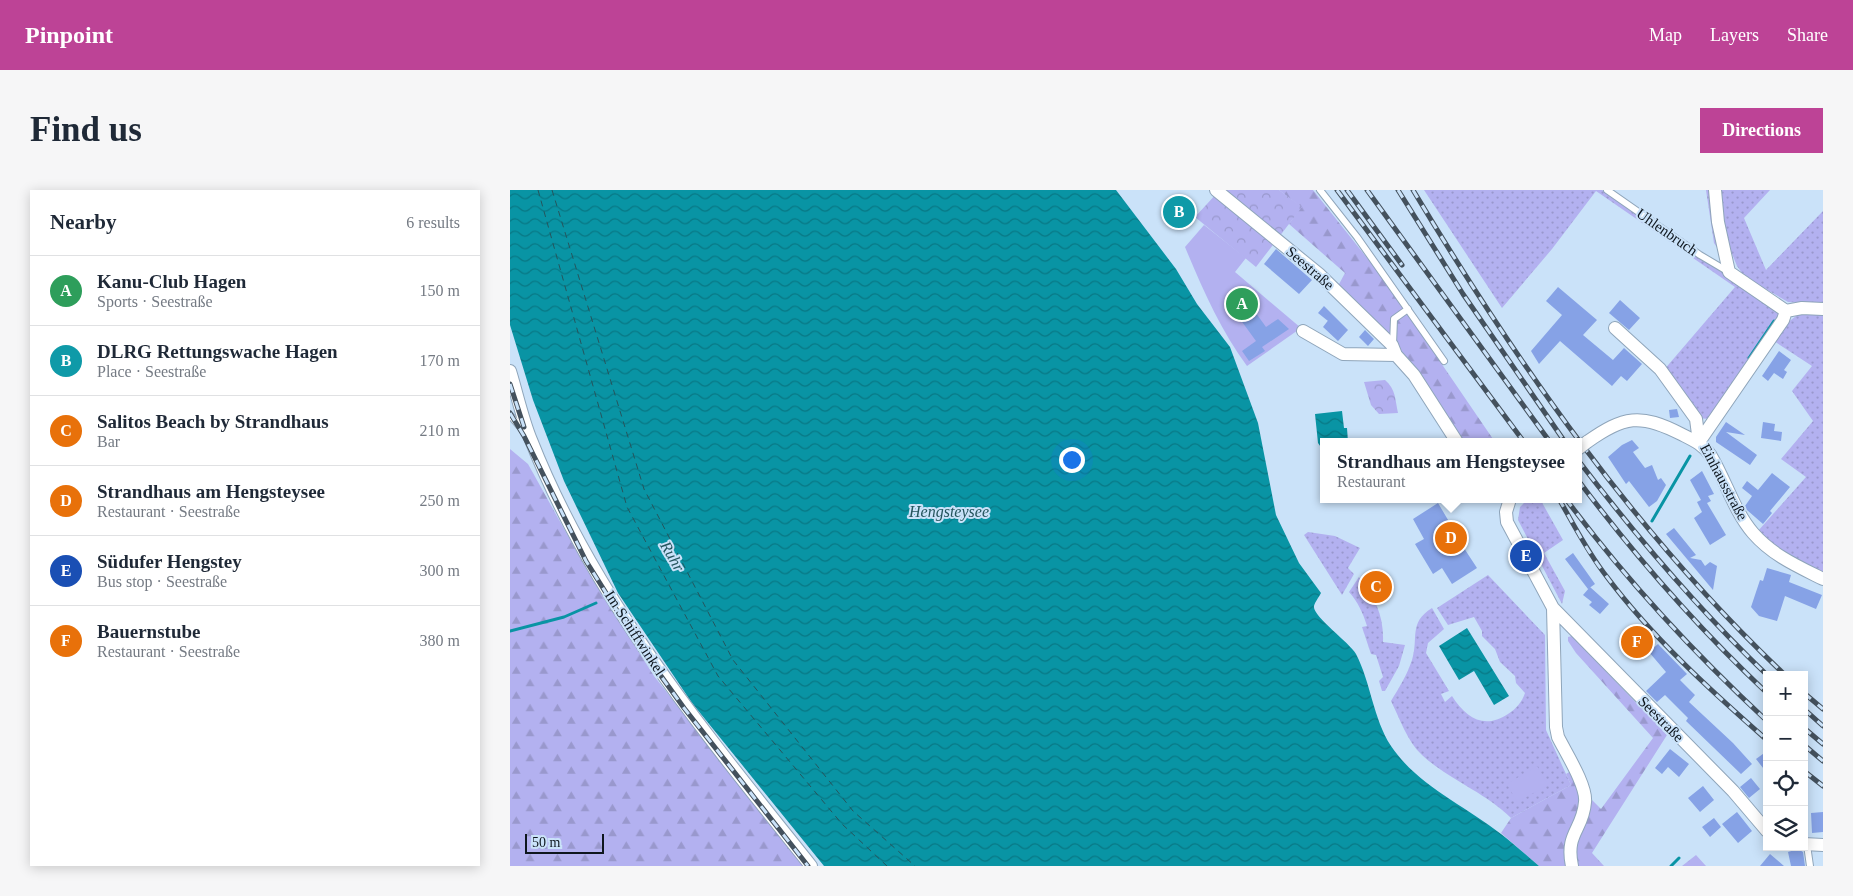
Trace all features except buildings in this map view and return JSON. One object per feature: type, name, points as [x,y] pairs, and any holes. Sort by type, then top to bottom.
[{"type":"street","name":"Seestraße","points":[[1216,190],[1320,275],[1394,350],[1414,375],[1454,438]]},
{"type":"street","points":[[1715,190],[1718,222],[1729,272],[1786,311],[1802,308],[1823,309]]},
{"type":"street","name":"Einhausstraße","points":[[1786,311],[1783,320],[1699,442],[1710,455],[1742,518],[1753,533],[1780,557],[1823,578]]},
{"type":"street","points":[[1615,328],[1660,369],[1696,419],[1699,442]]},
{"type":"street","points":[[1302,332],[1343,354],[1394,350]]},
{"type":"street","name":"Im Schiffwinkel","points":[[510,371],[530,439],[559,506],[616,608],[685,708],[811,866]]},
{"type":"street","points":[[1583,446],[1611,425],[1627,420],[1646,420],[1666,426],[1699,442]]},
{"type":"street","name":"Seestraße","points":[[1508,503],[1507,522],[1554,608],[1733,791],[1763,826]]},
{"type":"street","name":"Seestraße","points":[[1554,608],[1556,727],[1558,737],[1585,793],[1583,811],[1570,840],[1569,852],[1572,866]]},
{"type":"street","points":[[1808,844],[1823,845]]},
{"type":"lane","points":[[1320,190],[1444,361]]},
{"type":"lane","name":"Uhlenbruch","points":[[1607,190],[1700,255],[1729,272]]},
{"type":"lane","points":[[1394,350],[1394,319],[1408,309]]},
{"type":"lane","points":[[510,415],[530,439]]},
{"type":"lane","points":[[1807,851],[1810,866]]},
{"type":"green space","points":[[1216,190],[1279,190],[1302,207],[1256,267],[1195,217],[1218,192]]},
{"type":"green space","points":[[1279,190],[1313,190],[1383,278],[1492,438],[1460,438],[1419,372],[1338,286],[1345,273],[1289,224],[1301,207]]},
{"type":"green space","points":[[1424,190],[1602,190],[1777,308],[1779,315],[1708,419],[1699,418],[1663,371],[1735,287],[1596,191],[1552,249],[1502,308]]},
{"type":"green space","points":[[1706,190],[1712,190],[1722,255],[1714,243]]},
{"type":"green space","points":[[1719,190],[1770,190],[1744,218],[1766,270],[1823,211],[1823,304],[1788,302],[1745,277],[1737,266],[1728,244]]},
{"type":"green space","points":[[1204,225],[1246,258],[1235,272],[1301,328],[1247,366],[1220,324],[1185,247]]},
{"type":"green space","points":[[1800,313],[1823,313],[1823,573],[1784,554],[1758,531],[1806,477],[1781,459],[1813,421],[1792,391],[1812,366],[1774,341],[1787,323]]},
{"type":"green space","points":[[1385,380],[1393,391],[1398,413],[1379,414],[1371,405],[1364,382]]},
{"type":"green space","points":[[510,449],[528,464],[587,570],[654,676],[804,866],[510,866]]},
{"type":"green space","points":[[1524,503],[1542,503],[1563,540],[1544,553],[1565,591],[1562,604],[1518,520],[1520,507]]},
{"type":"green space","points":[[1308,532],[1335,536],[1360,548],[1348,568],[1354,574],[1342,595],[1304,535]]},
{"type":"green space","points":[[1488,575],[1545,635],[1546,730],[1571,785],[1511,818],[1490,801],[1444,772],[1422,755],[1408,737],[1391,701],[1412,660],[1417,625],[1420,619],[1432,608],[1444,629],[1428,643],[1426,653],[1449,691],[1441,694],[1445,702],[1452,696],[1457,704],[1470,716],[1483,721],[1499,719],[1518,705],[1525,693],[1516,683],[1515,676],[1500,662],[1495,649],[1482,636],[1482,631],[1474,617],[1448,625],[1437,608]]},
{"type":"green space","points":[[1359,577],[1370,592],[1380,615],[1383,642],[1405,645],[1399,666],[1385,691],[1382,691],[1379,681],[1383,677],[1376,655],[1371,654],[1362,627],[1367,626],[1362,612],[1349,592]]},
{"type":"green space","points":[[1572,636],[1667,735],[1592,853],[1604,866],[1539,866],[1501,833],[1511,818],[1571,785],[1566,774],[1574,769],[1585,793],[1601,809],[1653,738],[1576,653],[1568,641],[1568,637]]},
{"type":"green space","points":[[1537,766],[1548,785],[1517,802],[1507,784]]},
{"type":"green space","points":[[1696,855],[1706,866],[1682,866]]},
{"type":"water","name":"Hengsteysee","points":[[510,190],[1116,190],[1176,269],[1197,304],[1230,347],[1258,423],[1276,515],[1299,563],[1321,593],[1314,606],[1315,610],[1356,654],[1380,724],[1391,746],[1414,773],[1501,834],[1539,866],[824,866],[692,703],[618,593],[564,481],[533,400],[510,325]]},
{"type":"water","points":[[1342,411],[1344,428],[1347,428],[1348,438],[1320,438],[1320,446],[1318,443],[1315,414]]},
{"type":"water","points":[[1467,628],[1509,696],[1494,705],[1474,671],[1459,680],[1439,646]]},
{"type":"waterway","points":[[1749,358],[1774,321]]},
{"type":"waterway","points":[[1652,521],[1690,456]]},
{"type":"waterway","points":[[510,631],[564,617],[596,603]]},
{"type":"waterway","points":[[1671,866],[1679,858]]},
{"type":"ferry route","points":[[538,190],[627,507],[718,676],[842,824],[887,866]]},
{"type":"ferry route","points":[[552,190],[644,489],[733,660],[853,811],[915,866]]},
{"type":"railway","points":[[1337,190],[1521,438]]},
{"type":"railway","points":[[1347,190],[1402,265]]},
{"type":"railway","points":[[1367,190],[1547,438]]},
{"type":"railway","points":[[1398,190],[1463,294],[1562,438]]},
{"type":"railway","points":[[1413,190],[1494,320],[1577,438]]},
{"type":"railway","points":[[510,384],[524,427]]},
{"type":"railway","points":[[510,413],[524,436],[586,561],[638,644],[684,708],[808,866]]},
{"type":"railway","points":[[1582,445],[1679,565],[1781,671]]},
{"type":"railway","points":[[1582,465],[1668,571],[1763,671]]},
{"type":"railway","points":[[1582,485],[1668,591],[1716,643],[1763,689]]},
{"type":"railway","points":[[1561,503],[1600,568],[1643,621],[1703,682],[1763,736]]},
{"type":"railway","points":[[1569,503],[1612,558],[1662,615],[1713,669],[1763,717]]},
{"type":"railway","points":[[1808,696],[1823,709]]},
{"type":"railway","points":[[1808,713],[1823,726]]},
{"type":"railway","points":[[1808,731],[1823,744]]},
{"type":"railway","points":[[1808,748],[1823,761]]},
{"type":"railway","points":[[1808,774],[1823,786]]},
{"type":"place","name":"DLRG Rettungswache Hagen","points":[[1179,212]]},
{"type":"place","name":"Kanu-Club Hagen","points":[[1242,304]]},
{"type":"place","name":"Strandhaus am Hengsteysee","points":[[1451,538]]},
{"type":"place","name":"Südufer Hengstey","points":[[1526,556]]},
{"type":"place","name":"Salitos Beach by Strandhaus","points":[[1376,587]]},
{"type":"place","name":"Bauernstube","points":[[1637,642]]},
{"type":"water label","name":"Ruhr","points":[[673,556]]}]
